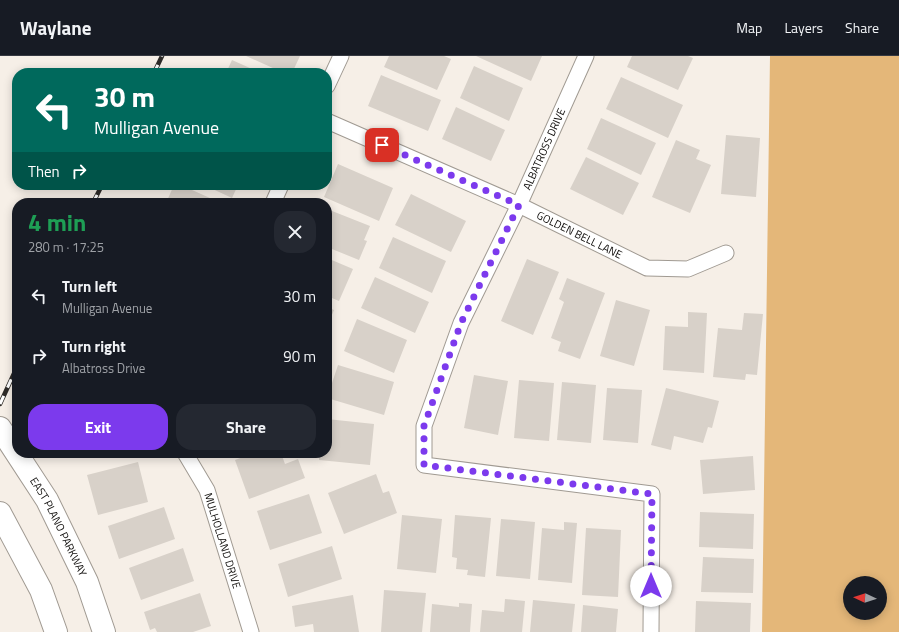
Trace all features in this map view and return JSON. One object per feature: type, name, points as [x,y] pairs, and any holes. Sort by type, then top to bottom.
[{"type":"main road","name":"EAST PLANO PARKWAY","points":[[0,428],[12,446]]},
{"type":"main road","name":"EAST PLANO PARKWAY","points":[[20,458],[47,500],[87,582],[104,632]]},
{"type":"main road","points":[[0,513],[41,590],[56,632]]},
{"type":"street","points":[[332,75],[341,56]]},
{"type":"street","name":"ALBATROSS DRIVE","points":[[586,56],[519,205],[461,323],[424,426],[424,465],[652,494],[651,632]]},
{"type":"street","name":"GOLDEN BELL LANE","points":[[332,123],[519,205],[647,268],[688,269],[726,253]]},
{"type":"street","name":"MULHOLLAND DRIVE","points":[[188,458],[207,490],[251,632]]},
{"type":"shaded area","points":[[770,56],[899,56],[899,632],[762,632]]},
{"type":"building","points":[[246,56],[300,56],[294,68],[273,68]]},
{"type":"building","points":[[389,56],[444,56],[451,59],[437,90],[384,67]]},
{"type":"building","points":[[476,56],[542,56],[531,81]]},
{"type":"building","points":[[632,56],[688,56],[693,58],[678,90],[627,67]]},
{"type":"building","points":[[232,60],[250,68],[228,68]]},
{"type":"building","points":[[474,66],[523,88],[509,121],[460,98]]},
{"type":"building","points":[[381,75],[441,100],[428,131],[368,106]]},
{"type":"building","points":[[621,77],[683,105],[668,138],[606,109]]},
{"type":"building","points":[[456,107],[505,130],[491,161],[442,139]]},
{"type":"building","points":[[601,118],[656,143],[641,175],[587,149]]},
{"type":"building","points":[[726,135],[760,138],[756,197],[721,194]]},
{"type":"building","points":[[676,140],[700,150],[696,159],[711,165],[690,213],[652,197]]},
{"type":"building","points":[[586,157],[639,183],[623,215],[570,189]]},
{"type":"building","points":[[338,164],[393,188],[379,221],[332,200],[332,198],[324,197],[327,190],[332,190],[332,178]]},
{"type":"building","points":[[172,190],[192,190],[210,198],[168,198]]},
{"type":"building","points":[[215,190],[236,190],[232,198]]},
{"type":"building","points":[[411,194],[466,221],[451,252],[395,225]]},
{"type":"building","points":[[332,211],[370,226],[364,240],[367,241],[359,260],[332,249]]},
{"type":"building","points":[[393,237],[446,261],[432,293],[379,268]]},
{"type":"building","points":[[527,259],[559,272],[533,335],[501,321]]},
{"type":"building","points":[[332,260],[353,269],[339,301],[332,298]]},
{"type":"building","points":[[375,277],[429,302],[415,333],[361,308]]},
{"type":"building","points":[[567,278],[605,293],[580,359],[558,351],[561,342],[551,338],[564,302],[559,299]]},
{"type":"building","points":[[616,300],[650,310],[634,366],[600,356]]},
{"type":"building","points":[[688,312],[707,313],[704,373],[663,370],[665,326],[688,327]]},
{"type":"building","points":[[744,313],[763,314],[757,375],[746,374],[745,380],[713,377],[718,328],[742,330]]},
{"type":"building","points":[[357,319],[407,340],[394,373],[344,351]]},
{"type":"building","points":[[338,365],[394,382],[384,415],[332,399],[332,383]]},
{"type":"building","points":[[474,375],[508,381],[498,435],[464,428]]},
{"type":"building","points":[[519,380],[554,383],[549,441],[514,438]]},
{"type":"building","points":[[562,382],[596,385],[591,443],[557,440]]},
{"type":"building","points":[[607,388],[642,390],[638,443],[603,440]]},
{"type":"building","points":[[666,388],[719,401],[712,428],[708,427],[703,443],[674,436],[671,450],[651,445]]},
{"type":"building","points":[[332,420],[374,424],[370,465],[319,460],[319,458],[332,458]]},
{"type":"building","points":[[753,456],[755,490],[703,494],[700,460]]},
{"type":"building","points":[[240,458],[283,458],[285,464],[298,459],[305,478],[249,499],[235,460]]},
{"type":"building","points":[[138,462],[148,502],[98,515],[87,475]]},
{"type":"building","points":[[376,474],[383,493],[389,491],[397,513],[344,534],[328,493]]},
{"type":"building","points":[[309,494],[322,533],[270,550],[257,511]]},
{"type":"building","points":[[164,507],[175,539],[119,559],[108,526]]},
{"type":"building","points":[[700,512],[754,514],[753,549],[699,547]]},
{"type":"building","points":[[402,515],[442,519],[436,573],[397,569]]},
{"type":"building","points":[[455,515],[491,518],[485,577],[467,575],[468,570],[456,569],[457,558],[452,557]]},
{"type":"building","points":[[501,519],[535,522],[530,579],[496,576]]},
{"type":"building","points":[[564,522],[577,523],[572,583],[538,580],[542,528],[564,530]]},
{"type":"building","points":[[586,528],[621,530],[618,597],[582,595]]},
{"type":"building","points":[[332,546],[342,579],[288,597],[278,564]]},
{"type":"building","points":[[183,548],[194,581],[141,600],[129,568]]},
{"type":"building","points":[[703,557],[754,559],[753,593],[701,592]]},
{"type":"building","points":[[384,590],[426,593],[422,632],[381,632]]},
{"type":"building","points":[[200,593],[211,626],[193,632],[157,632],[155,628],[150,630],[144,612]]},
{"type":"building","points":[[353,595],[359,632],[314,632],[313,624],[295,627],[292,606]]},
{"type":"building","points":[[505,599],[525,601],[522,632],[480,632],[482,610],[504,612]]},
{"type":"building","points":[[533,600],[575,604],[572,632],[530,632]]},
{"type":"building","points":[[696,601],[751,603],[750,632],[695,632]]},
{"type":"building","points":[[459,603],[472,604],[470,632],[430,632],[432,604],[459,607]]},
{"type":"building","points":[[583,605],[618,609],[616,632],[581,632]]},
{"type":"railway","points":[[156,68],[162,56]]},
{"type":"railway","points":[[96,198],[100,190]]},
{"type":"railway","points":[[0,404],[12,378]]},
{"type":"route","points":[[382,145],[519,205],[461,323],[424,426],[424,465],[652,494],[651,586]]}]
